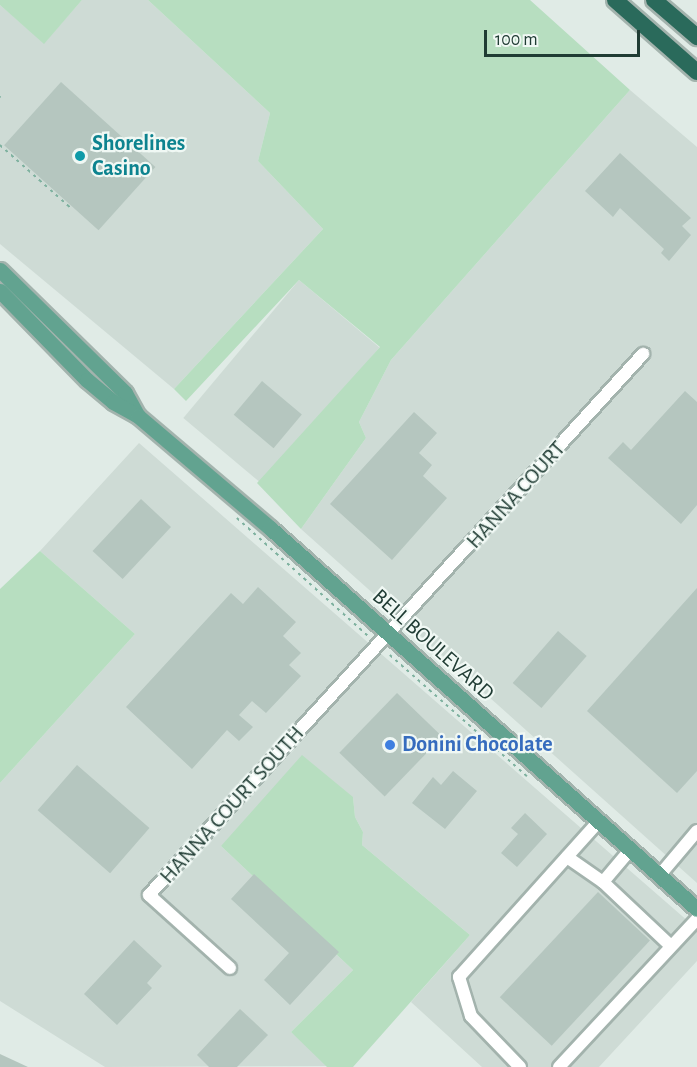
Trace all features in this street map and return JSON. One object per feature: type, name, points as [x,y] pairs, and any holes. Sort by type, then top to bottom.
[{"type":"highway","points":[[615,0],[697,72]]},
{"type":"highway","points":[[654,0],[697,37]]},
{"type":"main road","name":"BELL BOULEVARD","points":[[0,270],[125,393],[138,416]]},
{"type":"main road","name":"BELL BOULEVARD","points":[[0,291],[87,380],[113,402],[138,416],[270,528],[697,909]]},
{"type":"street","name":"HANNA COURT","points":[[388,635],[643,354]]},
{"type":"street","name":"HANNA COURT SOUTH","points":[[230,968],[149,895],[388,635]]},
{"type":"street","points":[[520,1067],[471,1016],[459,977],[598,822]]},
{"type":"street","points":[[659,876],[697,831]]},
{"type":"street","points":[[603,882],[630,850]]},
{"type":"street","points":[[567,857],[603,882],[672,946]]},
{"type":"street","points":[[559,1067],[697,919]]},
{"type":"path","points":[[0,146],[72,209]]},
{"type":"path","points":[[230,512],[372,640]]},
{"type":"shaded area","points":[[82,0],[148,0],[270,113],[258,161],[323,229],[174,389],[0,244],[0,5],[44,43]]},
{"type":"shaded area","points":[[630,90],[697,147],[697,883],[301,529],[366,438],[359,422],[391,360]]},
{"type":"shaded area","points":[[299,280],[379,347],[264,485],[183,418]]},
{"type":"shaded area","points":[[139,443],[697,929],[697,961],[599,1067],[482,1067],[411,1002],[470,935],[362,845],[363,832],[355,817],[353,797],[221,846],[353,970],[291,1032],[330,1066],[105,1067],[0,1001],[0,783],[135,634],[40,551]]},
{"type":"green space","points":[[0,0],[82,0],[44,44],[0,5]]},
{"type":"green space","points":[[148,0],[530,0],[630,90],[391,360],[359,422],[366,438],[301,529],[257,483],[380,347],[299,280],[186,401],[174,389],[323,229],[258,161],[270,113]]},
{"type":"green space","points":[[40,551],[135,634],[0,783],[0,589]]},
{"type":"green space","points":[[302,755],[353,797],[355,817],[363,832],[362,845],[470,935],[353,1067],[327,1067],[291,1032],[353,970],[221,846]]},
{"type":"building","name":"Shorelines Casino","points":[[61,82],[155,167],[99,230],[4,145]]},
{"type":"building","points":[[620,153],[691,218],[682,226],[691,235],[669,261],[661,253],[664,249],[620,208],[613,217],[585,191]]},
{"type":"building","points":[[262,381],[302,414],[274,448],[234,415]]},
{"type":"building","points":[[685,391],[697,402],[697,505],[681,524],[608,458],[623,442],[631,450]]},
{"type":"building","points":[[414,412],[437,433],[419,453],[432,465],[423,476],[447,498],[392,560],[330,504]]},
{"type":"building","points":[[141,499],[171,527],[123,579],[93,551]]},
{"type":"building","points":[[258,587],[296,622],[283,636],[301,653],[289,665],[301,676],[266,713],[252,701],[239,715],[253,727],[239,741],[227,730],[192,769],[126,707],[231,593],[243,604]]},
{"type":"building","points":[[697,588],[697,771],[677,793],[587,711]]},
{"type":"building","points":[[558,631],[587,656],[541,708],[513,683]]},
{"type":"building","name":"Donini Chocolate","points":[[397,693],[442,737],[385,796],[339,753]]},
{"type":"building","points":[[77,765],[149,828],[110,873],[38,810]]},
{"type":"building","points":[[453,771],[477,791],[445,829],[412,803],[433,777],[441,785]]},
{"type":"building","points":[[525,813],[547,834],[517,867],[501,853],[518,834],[511,828]]},
{"type":"building","points":[[254,874],[339,952],[290,1005],[264,980],[289,953],[231,899]]},
{"type":"building","points":[[598,892],[650,940],[552,1046],[500,997]]},
{"type":"building","points":[[134,940],[162,966],[147,983],[152,988],[117,1025],[84,994]]},
{"type":"building","points":[[240,1009],[268,1035],[237,1067],[209,1067],[197,1055]]},
{"type":"building","points":[[0,1054],[28,1067],[0,1067]]},
{"type":"place","name":"Shorelines Casino","points":[[80,156]]},
{"type":"place","name":"Donini Chocolate","points":[[390,745]]}]
